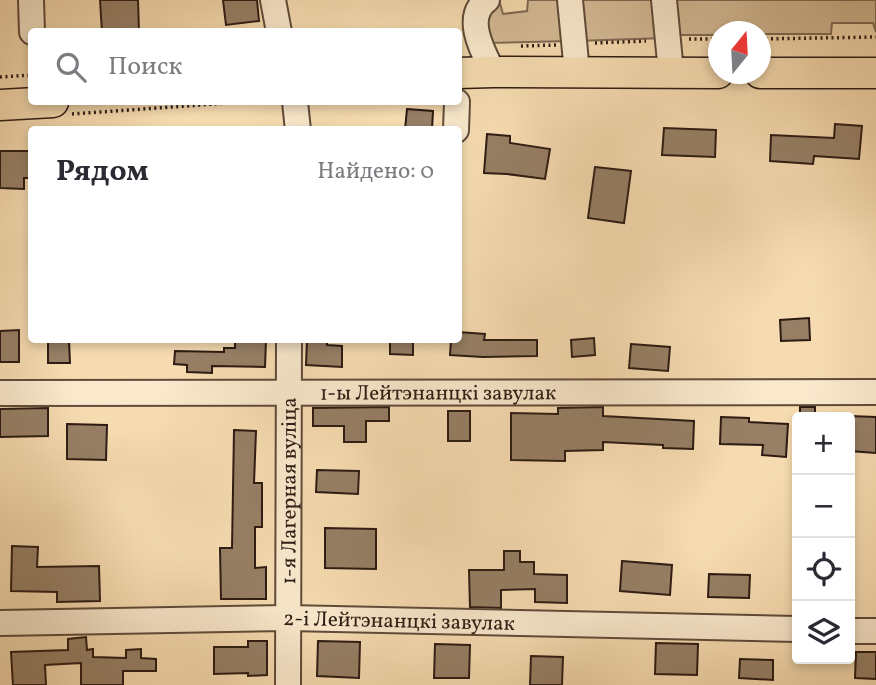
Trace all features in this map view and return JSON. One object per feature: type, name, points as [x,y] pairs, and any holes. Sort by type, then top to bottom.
[{"type":"main road","points":[[462,73],[708,73]]},
{"type":"main road","points":[[771,73],[876,73]]},
{"type":"main road","points":[[0,105],[28,101]]},
{"type":"street","points":[[31,0],[32,28]]},
{"type":"street","points":[[273,0],[278,28]]},
{"type":"street","points":[[487,0],[482,2],[475,19],[481,48],[493,72]]},
{"type":"street","points":[[570,0],[577,72]]},
{"type":"street","points":[[664,0],[671,72]]},
{"type":"street","points":[[295,105],[298,126]]},
{"type":"street","points":[[456,126],[457,105]]},
{"type":"street","name":"1-я Лагерная вуліца","points":[[288,685],[289,343]]},
{"type":"street","name":"1-ы Лейтэнанцкі завулак","points":[[0,393],[876,391]]},
{"type":"street","name":"2-і Лейтэнанцкі завулак","points":[[0,623],[288,618],[792,629]]},
{"type":"street","points":[[855,631],[876,631]]},
{"type":"path","points":[[771,38],[876,37]]},
{"type":"path","points":[[0,77],[28,91]]},
{"type":"shaded area","points":[[499,0],[503,14],[527,11],[528,0],[568,0],[570,41],[486,43],[484,13]]},
{"type":"shaded area","points":[[573,0],[662,0],[665,38],[576,41]]},
{"type":"shaded area","points":[[668,0],[876,0],[876,32],[873,23],[832,23],[831,34],[771,34],[771,21],[708,21],[708,35],[671,35]]},
{"type":"building","points":[[100,0],[138,0],[139,28],[102,28]]},
{"type":"building","points":[[223,0],[257,0],[259,21],[226,25]]},
{"type":"building","points":[[407,109],[433,111],[432,126],[405,126]]},
{"type":"building","points":[[835,124],[862,126],[859,159],[814,156],[813,164],[770,161],[771,135],[834,138]]},
{"type":"building","points":[[664,128],[716,130],[715,157],[662,155]]},
{"type":"building","points":[[487,134],[510,136],[510,143],[550,149],[545,179],[484,173]]},
{"type":"building","points":[[0,151],[28,151],[28,178],[24,178],[24,189],[0,188]]},
{"type":"building","points":[[595,167],[631,171],[624,223],[588,218]]},
{"type":"building","points":[[809,318],[810,340],[781,341],[780,320]]},
{"type":"building","points":[[19,330],[19,362],[0,362],[0,331]]},
{"type":"building","points":[[462,332],[485,334],[484,340],[537,340],[537,356],[450,355],[451,343],[462,343]]},
{"type":"building","points":[[594,338],[595,355],[572,357],[571,340]]},
{"type":"building","points":[[48,343],[69,343],[70,363],[48,363]]},
{"type":"building","points":[[235,343],[266,343],[265,367],[212,366],[212,373],[187,372],[187,365],[174,364],[175,351],[224,352],[224,348],[235,348]]},
{"type":"building","points":[[307,343],[342,346],[342,367],[306,365]]},
{"type":"building","points":[[390,343],[413,343],[413,355],[390,354]]},
{"type":"building","points":[[631,344],[670,347],[668,371],[629,368]]},
{"type":"building","points":[[389,407],[389,421],[366,421],[366,442],[344,442],[344,426],[313,426],[313,408]]},
{"type":"building","points":[[603,407],[603,416],[694,421],[693,449],[603,442],[603,450],[565,451],[565,461],[511,460],[511,413],[558,414],[558,408]]},
{"type":"building","points":[[800,407],[815,407],[815,412],[800,412]]},
{"type":"building","points":[[48,408],[48,436],[0,437],[0,409]]},
{"type":"building","points":[[448,411],[470,411],[470,441],[448,441]]},
{"type":"building","points":[[855,416],[876,417],[876,453],[855,451]]},
{"type":"building","points":[[721,417],[788,424],[786,457],[762,455],[763,445],[720,444]]},
{"type":"building","points":[[67,424],[107,425],[106,460],[67,459]]},
{"type":"building","points":[[234,430],[256,431],[254,483],[262,483],[262,527],[255,527],[255,568],[266,567],[266,599],[221,599],[220,548],[232,548]]},
{"type":"building","points":[[317,470],[359,471],[358,494],[316,492]]},
{"type":"building","points":[[325,528],[376,529],[376,569],[325,568]]},
{"type":"building","points":[[12,546],[38,547],[37,567],[99,566],[100,601],[57,602],[57,592],[11,591]]},
{"type":"building","points":[[504,551],[520,551],[520,562],[534,562],[534,574],[567,575],[567,603],[535,602],[535,589],[501,590],[501,608],[470,607],[469,570],[504,570]]},
{"type":"building","points":[[622,561],[672,565],[670,595],[620,591]]},
{"type":"building","points":[[709,574],[750,575],[749,598],[708,597]]},
{"type":"building","points":[[86,637],[87,650],[93,649],[93,657],[126,658],[126,650],[141,649],[141,658],[156,659],[156,671],[123,671],[123,685],[81,685],[81,663],[45,665],[46,685],[13,685],[11,652],[68,650],[68,639]]},
{"type":"building","points":[[248,641],[267,641],[267,675],[214,674],[214,647],[248,647]]},
{"type":"building","points":[[318,641],[360,642],[359,678],[317,676]]},
{"type":"building","points":[[656,643],[698,644],[697,675],[655,674]]},
{"type":"building","points":[[435,644],[470,645],[469,678],[434,678]]},
{"type":"building","points":[[856,652],[876,652],[876,679],[855,678]]},
{"type":"building","points":[[531,656],[563,657],[562,685],[530,685]]},
{"type":"building","points":[[740,659],[773,660],[773,680],[739,678]]}]
